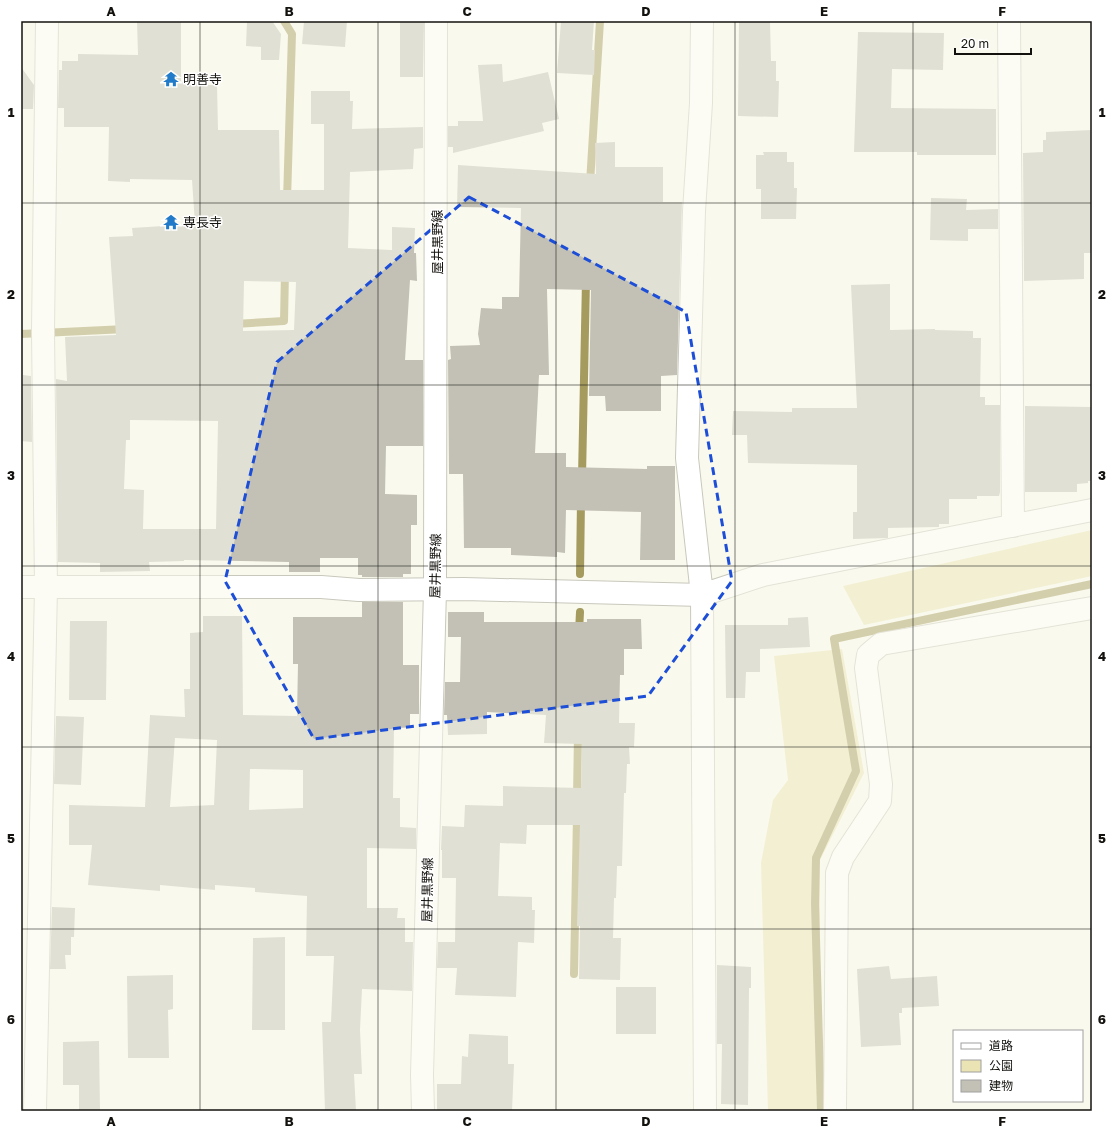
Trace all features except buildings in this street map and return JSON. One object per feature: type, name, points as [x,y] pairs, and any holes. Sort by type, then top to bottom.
[{"type":"street","points":[[35,1111],[29,992],[46,588],[43,331],[47,21]]},
{"type":"street","name":"屋井黒野線","points":[[423,1111],[422,1075],[435,590],[436,21]]},
{"type":"street","points":[[702,21],[701,103],[694,211],[687,458],[702,595],[705,1111]]},
{"type":"street","points":[[1009,21],[1013,526]]},
{"type":"street","points":[[21,587],[321,587],[359,590],[464,589],[702,595],[763,575],[1092,510]]},
{"type":"street","points":[[835,1111],[837,873],[843,857],[880,801],[881,784],[866,668],[868,655],[881,644],[1092,608]]},
{"type":"highlighted area","points":[[469,197],[686,312],[732,581],[648,696],[314,739],[225,581],[277,362]]},
{"type":"green space","points":[[1092,530],[1092,576],[864,625],[843,586]]},
{"type":"green space","points":[[842,649],[864,773],[820,860],[820,1111],[768,1111],[761,863],[773,800],[788,780],[774,656]]},
{"type":"waterway","points":[[284,21],[292,34],[287,200]]},
{"type":"waterway","points":[[590,183],[600,21]]},
{"type":"waterway","points":[[234,324],[284,321],[285,272]]},
{"type":"waterway","points":[[582,477],[586,280]]},
{"type":"waterway","points":[[21,334],[126,329]]},
{"type":"waterway","points":[[580,574],[581,500]]},
{"type":"waterway","points":[[821,1111],[815,904],[816,858],[856,771],[834,639],[1092,584]]},
{"type":"waterway","points":[[579,632],[580,612]]},
{"type":"waterway","points":[[577,798],[578,733]]},
{"type":"waterway","points":[[574,974],[577,815]]},
{"type":"place","name":"明善寺","points":[[171,79]]},
{"type":"place","name":"専長寺","points":[[171,222]]}]
